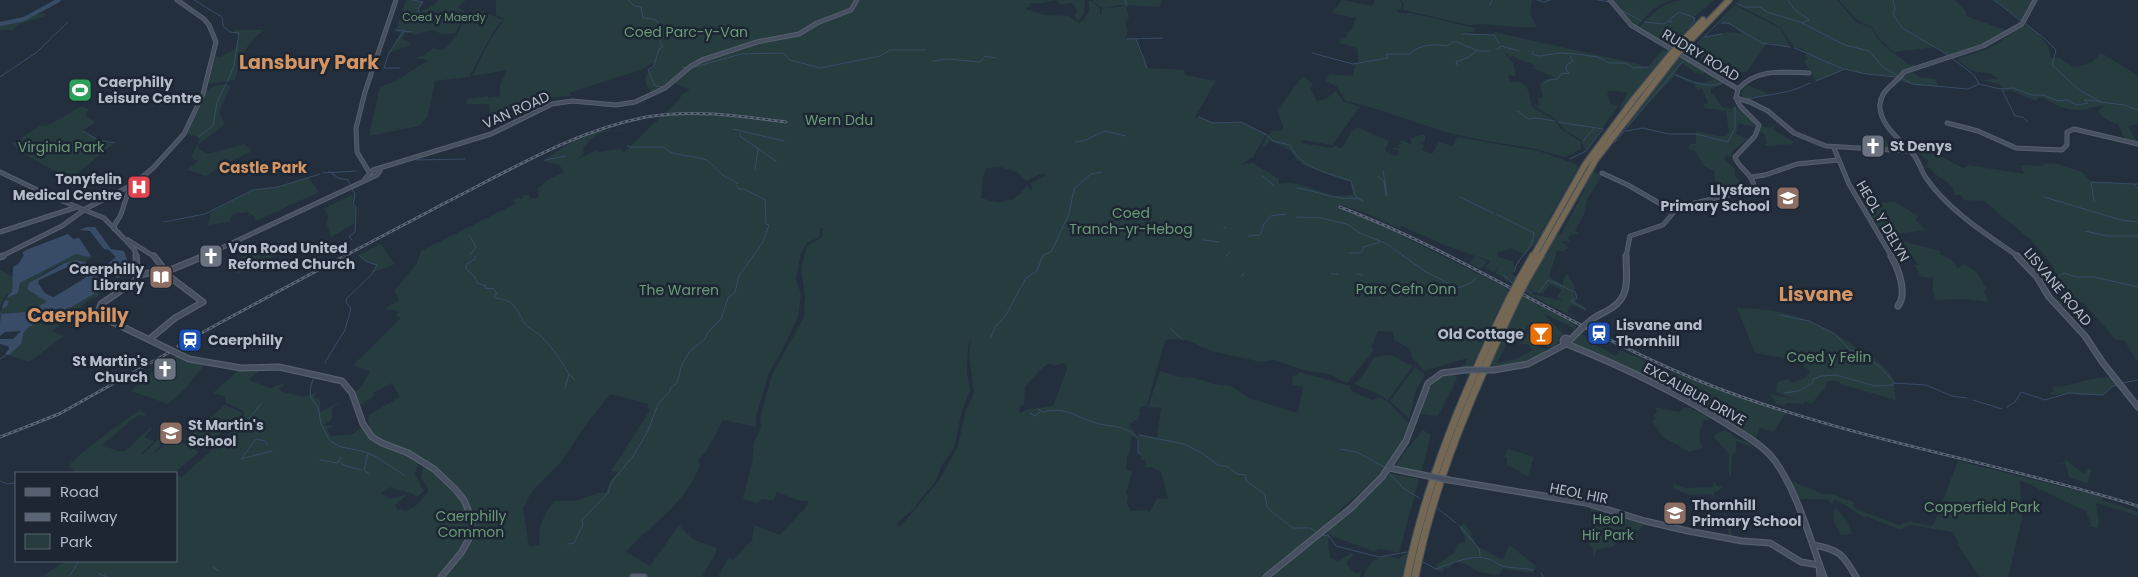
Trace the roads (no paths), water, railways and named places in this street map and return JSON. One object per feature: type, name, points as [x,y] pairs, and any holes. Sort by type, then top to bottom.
[{"type":"highway","points":[[1408,577],[1417,530],[1434,474],[1474,374],[1523,280],[1596,159],[1672,56],[1723,0]]},
{"type":"highway","points":[[1678,49],[1729,0]]},
{"type":"highway","points":[[1415,577],[1428,518],[1443,472],[1512,301]]},
{"type":"main road","points":[[365,179],[369,173]]},
{"type":"main road","points":[[92,206],[117,194],[127,193]]},
{"type":"main road","points":[[114,229],[114,224],[120,215],[127,193]]},
{"type":"main road","points":[[73,218],[85,214],[95,214]]},
{"type":"main road","points":[[633,577],[644,577]]},
{"type":"street","points":[[127,193],[186,130],[203,94],[216,50],[216,39],[208,23],[177,0]]},
{"type":"street","points":[[377,170],[377,175],[369,173],[358,155],[356,128],[365,92],[396,0]]},
{"type":"street","name":"VAN ROAD","points":[[377,170],[494,132],[552,104],[566,101],[612,105],[636,102],[660,91],[694,64],[712,56],[757,42],[802,34],[817,23],[851,10],[857,0]]},
{"type":"street","name":"RUDRY ROAD","points":[[1610,0],[1618,6],[1627,22],[1639,31],[1738,89],[1736,98],[1750,102],[1768,111],[1794,133],[1834,148],[1908,151]]},
{"type":"street","name":"LISVANE ROAD","points":[[2035,0],[2022,23],[1983,46],[1925,66],[1906,70],[1900,78],[1885,89],[1879,109],[1884,120],[1914,156],[1922,173],[1942,198],[1981,233],[2022,259],[2037,277],[2049,297],[2085,336],[2138,407]]},
{"type":"street","points":[[1738,89],[1745,81],[1761,74],[1775,72],[1809,73]]},
{"type":"street","points":[[1602,173],[1628,184],[1666,207],[1674,208],[1748,191],[1754,184],[1752,177],[1737,164],[1735,157],[1737,152],[1750,143],[1759,125],[1755,119],[1740,108],[1736,98]]},
{"type":"street","points":[[1947,124],[1978,131],[2016,148],[2056,151],[2066,147],[2067,132],[2074,129],[2138,144]]},
{"type":"street","name":"HEOL Y DELYN","points":[[1834,148],[1838,160],[1868,218],[1894,260],[1902,287],[1901,302],[1898,306]]},
{"type":"street","points":[[1752,177],[1765,175],[1796,164],[1838,160]]},
{"type":"street","points":[[369,173],[377,170]]},
{"type":"street","points":[[0,172],[107,221],[126,239],[155,256],[174,280],[203,302],[177,317],[152,339]]},
{"type":"street","points":[[138,276],[156,275],[166,272],[365,179]]},
{"type":"street","points":[[117,194],[134,184]]},
{"type":"street","points":[[0,232],[78,207],[92,206]]},
{"type":"street","points":[[0,257],[66,223],[92,206]]},
{"type":"street","points":[[73,218],[79,212],[78,207]]},
{"type":"street","points":[[1266,577],[1287,557],[1326,530],[1369,490],[1389,468],[1407,440],[1420,395],[1426,386],[1442,374],[1466,370],[1494,370],[1528,364],[1567,342],[1589,322],[1615,306],[1625,293],[1627,285],[1626,248],[1630,236],[1664,224],[1674,213],[1674,208]]},
{"type":"street","points":[[107,221],[120,215]]},
{"type":"street","points":[[126,239],[136,254],[138,276],[135,281],[102,304],[98,312],[103,317],[146,338],[152,339],[173,353],[189,359],[236,367],[286,368],[345,383],[366,429],[372,437],[388,447],[412,454],[440,473],[453,485],[467,507],[472,523],[469,539],[441,577]]},
{"type":"street","points":[[136,254],[137,250],[143,248]]},
{"type":"street","name":"EXCALIBUR DRIVE","points":[[1567,342],[1575,348],[1602,358],[1699,406],[1758,444],[1775,461],[1790,487],[1824,577]]},
{"type":"street","name":"HEOL HIR","points":[[1389,468],[1586,503],[1645,521],[1696,533],[1742,541],[1768,543],[1801,562],[1819,565]]},
{"type":"street","points":[[1813,546],[1836,550],[1845,557],[1856,577]]},
{"type":"street","name":"EXCALIBUR DRIVE","points":[[1819,565],[1820,577]]},
{"type":"water","points":[[95,227],[111,249],[124,251],[130,268],[123,276],[117,278],[104,267],[116,257],[109,250],[104,249],[90,231],[79,230]]},
{"type":"water","points":[[68,234],[73,239],[79,238],[91,256],[76,254],[20,283],[18,293],[7,298],[12,292],[13,267],[19,263],[24,255],[22,253]]},
{"type":"water","points":[[76,260],[85,262],[95,272],[94,275],[104,280],[107,286],[65,311],[29,327],[24,332],[21,344],[9,355],[5,354],[9,349],[8,346],[0,344],[0,339],[13,339],[21,331],[5,332],[0,336],[1,314],[25,312],[45,303],[46,301],[27,289],[29,283],[65,263]],"holes":[[[72,265],[82,268],[87,274],[85,278],[54,297],[46,294],[38,283],[39,280]]]},
{"type":"water","points":[[6,299],[6,301],[9,301],[7,306],[2,309]]},
{"type":"waterway","points":[[0,24],[24,19],[59,0]]},
{"type":"waterway","points":[[194,0],[222,17],[223,26],[230,32],[239,33],[234,66],[227,82]]},
{"type":"waterway","points":[[412,0],[423,2],[418,9],[423,20],[434,22],[463,17]]},
{"type":"waterway","points":[[629,0],[634,6],[641,7],[643,18],[654,19],[658,22],[658,31],[655,34],[657,37],[663,37],[660,42],[663,47],[659,49],[654,66],[648,70],[655,86],[663,87]]},
{"type":"waterway","points":[[1125,0],[1127,6]]},
{"type":"waterway","points":[[1490,5],[1492,0]]},
{"type":"waterway","points":[[1537,0],[1544,2],[1550,0]]},
{"type":"waterway","points":[[1597,0],[1611,2]]},
{"type":"waterway","points":[[1788,0],[1794,9],[1809,20],[1802,23]]},
{"type":"waterway","points":[[1893,0],[1895,9],[1893,14],[1902,28],[1945,53],[1974,75],[1979,84]]},
{"type":"waterway","points":[[1994,0],[2044,38],[2056,50],[2052,65],[2078,89],[2101,102]]},
{"type":"waterway","points":[[1736,3],[1744,7],[1760,7],[1767,12],[1802,23]]},
{"type":"waterway","points":[[1621,10],[1642,21]]},
{"type":"waterway","points":[[1644,22],[1664,24],[1668,21],[1672,22],[1670,19],[1679,12],[1694,18]]},
{"type":"waterway","points":[[1704,37],[1724,17]]},
{"type":"waterway","points":[[1688,28],[1695,21],[1694,18]]},
{"type":"waterway","points":[[447,21],[454,21]]},
{"type":"waterway","points":[[0,77],[37,52],[68,22]]},
{"type":"waterway","points":[[1721,23],[1728,23],[1762,43],[1790,47]]},
{"type":"waterway","points":[[1802,23],[1845,45],[1869,51],[1883,67],[1912,84],[1968,89],[1979,84]]},
{"type":"waterway","points":[[395,30],[404,31]]},
{"type":"waterway","points":[[400,68],[384,68],[389,53],[404,31]]},
{"type":"waterway","points":[[404,31],[412,32]]},
{"type":"waterway","points":[[1463,34],[1494,35],[1499,43]]},
{"type":"waterway","points":[[1704,37],[1722,34]]},
{"type":"waterway","points":[[1694,47],[1704,37]]},
{"type":"waterway","points":[[1127,39],[1163,38]]},
{"type":"waterway","points":[[1136,39],[1147,68]]},
{"type":"waterway","points":[[1312,53],[1353,64],[1388,58],[1386,54],[1410,54],[1418,48],[1427,46],[1447,46],[1454,41],[1479,51],[1489,51]]},
{"type":"waterway","points":[[1497,49],[1501,46],[1519,51]]},
{"type":"waterway","points":[[1795,48],[1843,69]]},
{"type":"waterway","points":[[691,68],[741,54],[783,53],[790,60],[820,68],[880,56],[890,50],[926,50]]},
{"type":"waterway","points":[[1458,66],[1456,62],[1469,57],[1476,51]]},
{"type":"waterway","points":[[1533,51],[1532,54],[1539,56],[1561,53],[1576,54],[1598,57],[1609,63],[1626,63],[1633,68],[1648,67]]},
{"type":"waterway","points":[[933,61],[948,59],[980,62],[985,56],[996,58]]},
{"type":"waterway","points":[[1545,83],[1549,80],[1558,79],[1561,74],[1569,73],[1566,70],[1567,65],[1573,61],[1570,56]]},
{"type":"waterway","points":[[1615,142],[1683,61]]},
{"type":"waterway","points":[[682,67],[687,68]]},
{"type":"waterway","points":[[1816,81],[1845,69],[1866,74],[1897,77]]},
{"type":"waterway","points":[[1676,75],[1706,85],[1724,82]]},
{"type":"waterway","points":[[1747,99],[1787,92],[1810,83]]},
{"type":"waterway","points":[[198,137],[213,126],[217,102],[226,84]]},
{"type":"waterway","points":[[1979,84],[2000,89],[2013,88],[2032,95],[2044,95],[2058,101],[2067,100],[2077,105],[2088,103],[2084,100],[2101,102]]},
{"type":"waterway","points":[[2002,90],[2015,116],[2023,117],[2028,122]]},
{"type":"waterway","points":[[2101,102],[2124,105],[2138,110]]},
{"type":"waterway","points":[[1626,131],[1643,128],[1668,134],[1696,134],[1728,142],[1735,128],[1735,107]]},
{"type":"waterway","points":[[1518,111],[1528,119],[1536,118],[1555,121]]},
{"type":"waterway","points":[[1199,117],[1213,123],[1241,122],[1267,135]]},
{"type":"waterway","points":[[1558,122],[1603,129],[1586,151],[1570,159]]},
{"type":"waterway","points":[[1583,141],[1594,128]]},
{"type":"waterway","points":[[733,129],[784,141]]},
{"type":"waterway","points":[[83,131],[98,140],[115,143]]},
{"type":"waterway","points":[[1075,142],[1083,141],[1105,131],[1126,136]]},
{"type":"waterway","points":[[740,133],[740,136],[776,161]]},
{"type":"waterway","points":[[1267,136],[1273,141],[1290,145],[1301,160],[1308,165],[1351,181],[1356,197],[1363,201]]},
{"type":"waterway","points":[[630,147],[664,147],[673,153],[701,158],[708,161],[724,176],[737,184]]},
{"type":"waterway","points":[[755,169],[758,150]]},
{"type":"waterway","points":[[545,160],[566,156]]},
{"type":"waterway","points":[[416,160],[465,159]]},
{"type":"waterway","points":[[1383,170],[1387,195]]},
{"type":"waterway","points":[[331,173],[356,171]]},
{"type":"waterway","points":[[991,337],[996,326],[1006,315],[1026,278],[1037,271],[1043,255],[1051,252],[1069,214],[1074,189],[1091,174],[1102,172]]},
{"type":"waterway","points":[[323,173],[331,173]]},
{"type":"waterway","points":[[331,173],[338,178],[348,180],[350,184]]},
{"type":"waterway","points":[[164,222],[205,214],[253,190],[278,187],[320,174]]},
{"type":"waterway","points":[[1263,176],[1274,186]]},
{"type":"waterway","points":[[1378,176],[1384,182],[1386,196]]},
{"type":"waterway","points":[[2094,201],[2091,182],[2134,184]]},
{"type":"waterway","points":[[2134,184],[2138,188]]},
{"type":"waterway","points":[[568,544],[574,543],[583,525],[582,520],[608,493],[611,483],[633,456],[648,431],[658,404],[671,390],[670,388],[677,383],[682,364],[690,351],[705,339],[708,332],[721,319],[728,298],[735,292],[739,276],[763,242],[769,225],[766,224],[765,200],[744,189],[739,189],[737,186]]},
{"type":"waterway","points":[[1297,188],[1335,197],[1357,199]]},
{"type":"waterway","points":[[352,189],[355,194],[353,204],[356,207],[355,232],[349,237],[352,240]]},
{"type":"waterway","points":[[1460,197],[1493,213]]},
{"type":"waterway","points":[[2044,197],[2121,220],[2138,222]]},
{"type":"waterway","points":[[1249,236],[1260,235],[1264,224],[1271,216],[1286,214]]},
{"type":"waterway","points":[[1496,214],[1534,233],[1528,250],[1518,262],[1514,272]]},
{"type":"waterway","points":[[1297,217],[1321,218],[1347,224],[1360,233],[1387,244],[1426,272],[1458,288],[1471,283],[1476,278]]},
{"type":"waterway","points":[[2085,231],[2107,236],[2138,236]]},
{"type":"waterway","points":[[469,235],[476,247],[471,254]]},
{"type":"waterway","points":[[1203,240],[1219,242]]},
{"type":"waterway","points":[[1349,253],[1361,253],[1364,247],[1380,242]]},
{"type":"waterway","points":[[1226,256],[1230,252]]},
{"type":"waterway","points":[[326,364],[325,362],[345,330],[351,309],[346,302],[347,298],[372,274],[377,265],[367,262],[359,255]]},
{"type":"waterway","points":[[475,256],[475,259],[467,264],[466,269],[475,277],[477,283],[486,286],[485,288],[494,289],[497,294],[495,294],[494,298],[511,303],[526,326],[541,336],[560,359],[569,374]]},
{"type":"waterway","points":[[2042,280],[2055,278],[2064,273],[2076,277],[2094,277],[2138,287]]},
{"type":"waterway","points":[[1331,274],[1338,274]]},
{"type":"waterway","points":[[1357,274],[1363,275]]},
{"type":"waterway","points":[[1504,275],[1514,285]]},
{"type":"waterway","points":[[1539,292],[1548,280],[1575,292],[1577,298],[1571,301],[1585,309]]},
{"type":"waterway","points":[[1524,290],[1532,293]]},
{"type":"waterway","points":[[1780,315],[1809,321],[1835,334],[1850,350],[1860,352],[1879,366],[1895,383]]},
{"type":"waterway","points":[[1170,328],[1183,340]]},
{"type":"waterway","points":[[0,359],[8,354]]},
{"type":"waterway","points":[[565,388],[569,374]]},
{"type":"waterway","points":[[569,374],[575,380]]},
{"type":"waterway","points":[[1784,393],[1799,391],[1813,383],[1813,379],[1821,376],[1836,375],[1875,386]]},
{"type":"waterway","points":[[313,379],[310,390],[311,398],[318,407],[321,424],[330,441],[341,447],[362,451],[375,456],[404,475]]},
{"type":"waterway","points":[[2122,383],[2138,380]]},
{"type":"waterway","points":[[1876,386],[1893,385],[1893,383],[1926,385],[1952,396],[1967,398]]},
{"type":"waterway","points":[[2007,407],[2015,402],[2021,392],[2045,400],[2069,393],[2103,395],[2113,386],[2118,385]]},
{"type":"waterway","points":[[1973,400],[2002,409]]},
{"type":"waterway","points":[[243,431],[242,427],[261,404]]},
{"type":"waterway","points":[[1038,409],[1043,412],[1065,411],[1089,421],[1122,428],[1137,437]]},
{"type":"waterway","points":[[1030,413],[1035,416],[1040,412]]},
{"type":"waterway","points":[[1139,435],[1184,444],[1202,453],[1218,465],[1228,467],[1237,474],[1246,475],[1246,481],[1265,494],[1267,507],[1270,510],[1293,528],[1310,528],[1318,533]]},
{"type":"waterway","points":[[267,445],[265,441],[256,439],[241,459],[272,451]]},
{"type":"waterway","points":[[1138,440],[1138,453],[1141,454]]},
{"type":"waterway","points":[[1340,449],[1357,452],[1386,468]]},
{"type":"waterway","points":[[368,454],[364,470],[369,474]]},
{"type":"waterway","points":[[320,460],[338,463],[341,457]]},
{"type":"waterway","points":[[340,462],[343,465],[361,470]]},
{"type":"waterway","points":[[1389,473],[1403,488],[1419,498]]},
{"type":"waterway","points":[[0,481],[7,484],[15,483]]},
{"type":"waterway","points":[[1436,507],[1456,523]]},
{"type":"waterway","points":[[1460,526],[1479,549],[1480,556]]},
{"type":"waterway","points":[[1322,535],[1329,536],[1336,546],[1379,557],[1407,552]]},
{"type":"waterway","points":[[1423,562],[1436,569],[1462,560],[1482,558],[1502,566],[1533,570]]},
{"type":"waterway","points":[[69,577],[78,562]]},
{"type":"waterway","points":[[213,567],[219,571]]},
{"type":"waterway","points":[[1541,573],[1544,577]]},
{"type":"waterway","points":[[99,574],[108,577]]},
{"type":"railway","points":[[178,346],[518,165],[593,132],[619,123],[646,117],[699,113],[786,122]]},
{"type":"railway","points":[[1340,207],[1434,249],[1618,344],[1712,386],[1764,405],[1870,436],[2085,490],[2138,506]]},
{"type":"railway","points":[[0,437],[59,414],[168,353]]},
{"type":"place","name":"Caerphilly Leisure Centre","points":[[80,90]]},
{"type":"place","name":"St Denys","points":[[1873,146]]},
{"type":"place","name":"Tonyfelin Medical Centre","points":[[139,187]]},
{"type":"place","name":"Llysfaen Primary School","points":[[1788,198]]},
{"type":"place","name":"Van Road United Reformed Church","points":[[211,256]]},
{"type":"place","name":"Caerphilly Library","points":[[161,277]]},
{"type":"place","name":"Lisvane and Thornhill","points":[[1599,333]]},
{"type":"place","name":"Old Cottage","points":[[1541,334]]},
{"type":"place","name":"Caerphilly","points":[[190,340]]},
{"type":"place","name":"St Martin's Church","points":[[165,369]]},
{"type":"place","name":"St Martin's School","points":[[171,433]]},
{"type":"place","name":"Thornhill Primary School","points":[[1675,513]]},
{"type":"district","name":"Lansbury Park","points":[[309,62]]},
{"type":"district","name":"Castle Park","points":[[263,167]]},
{"type":"district","name":"Lisvane","points":[[1816,294]]},
{"type":"district","name":"Caerphilly","points":[[78,315]]},
{"type":"park label","name":"Coed y Maerdy","points":[[444,17]]},
{"type":"park label","name":"Coed Parc-y-Van","points":[[686,32]]},
{"type":"park label","name":"Wern Ddu","points":[[839,120]]},
{"type":"park label","name":"Virginia Park","points":[[61,147]]},
{"type":"park label","name":"Coed Tranch-yr-Hebog","points":[[1131,222]]},
{"type":"park label","name":"Parc Cefn Onn","points":[[1406,289]]},
{"type":"park label","name":"The Warren","points":[[679,290]]},
{"type":"park label","name":"Coed y Felin","points":[[1829,357]]},
{"type":"park label","name":"Copperfield Park","points":[[1982,507]]},
{"type":"park label","name":"Caerphilly Common","points":[[471,524]]},
{"type":"park label","name":"Heol Hir Park","points":[[1608,528]]}]
